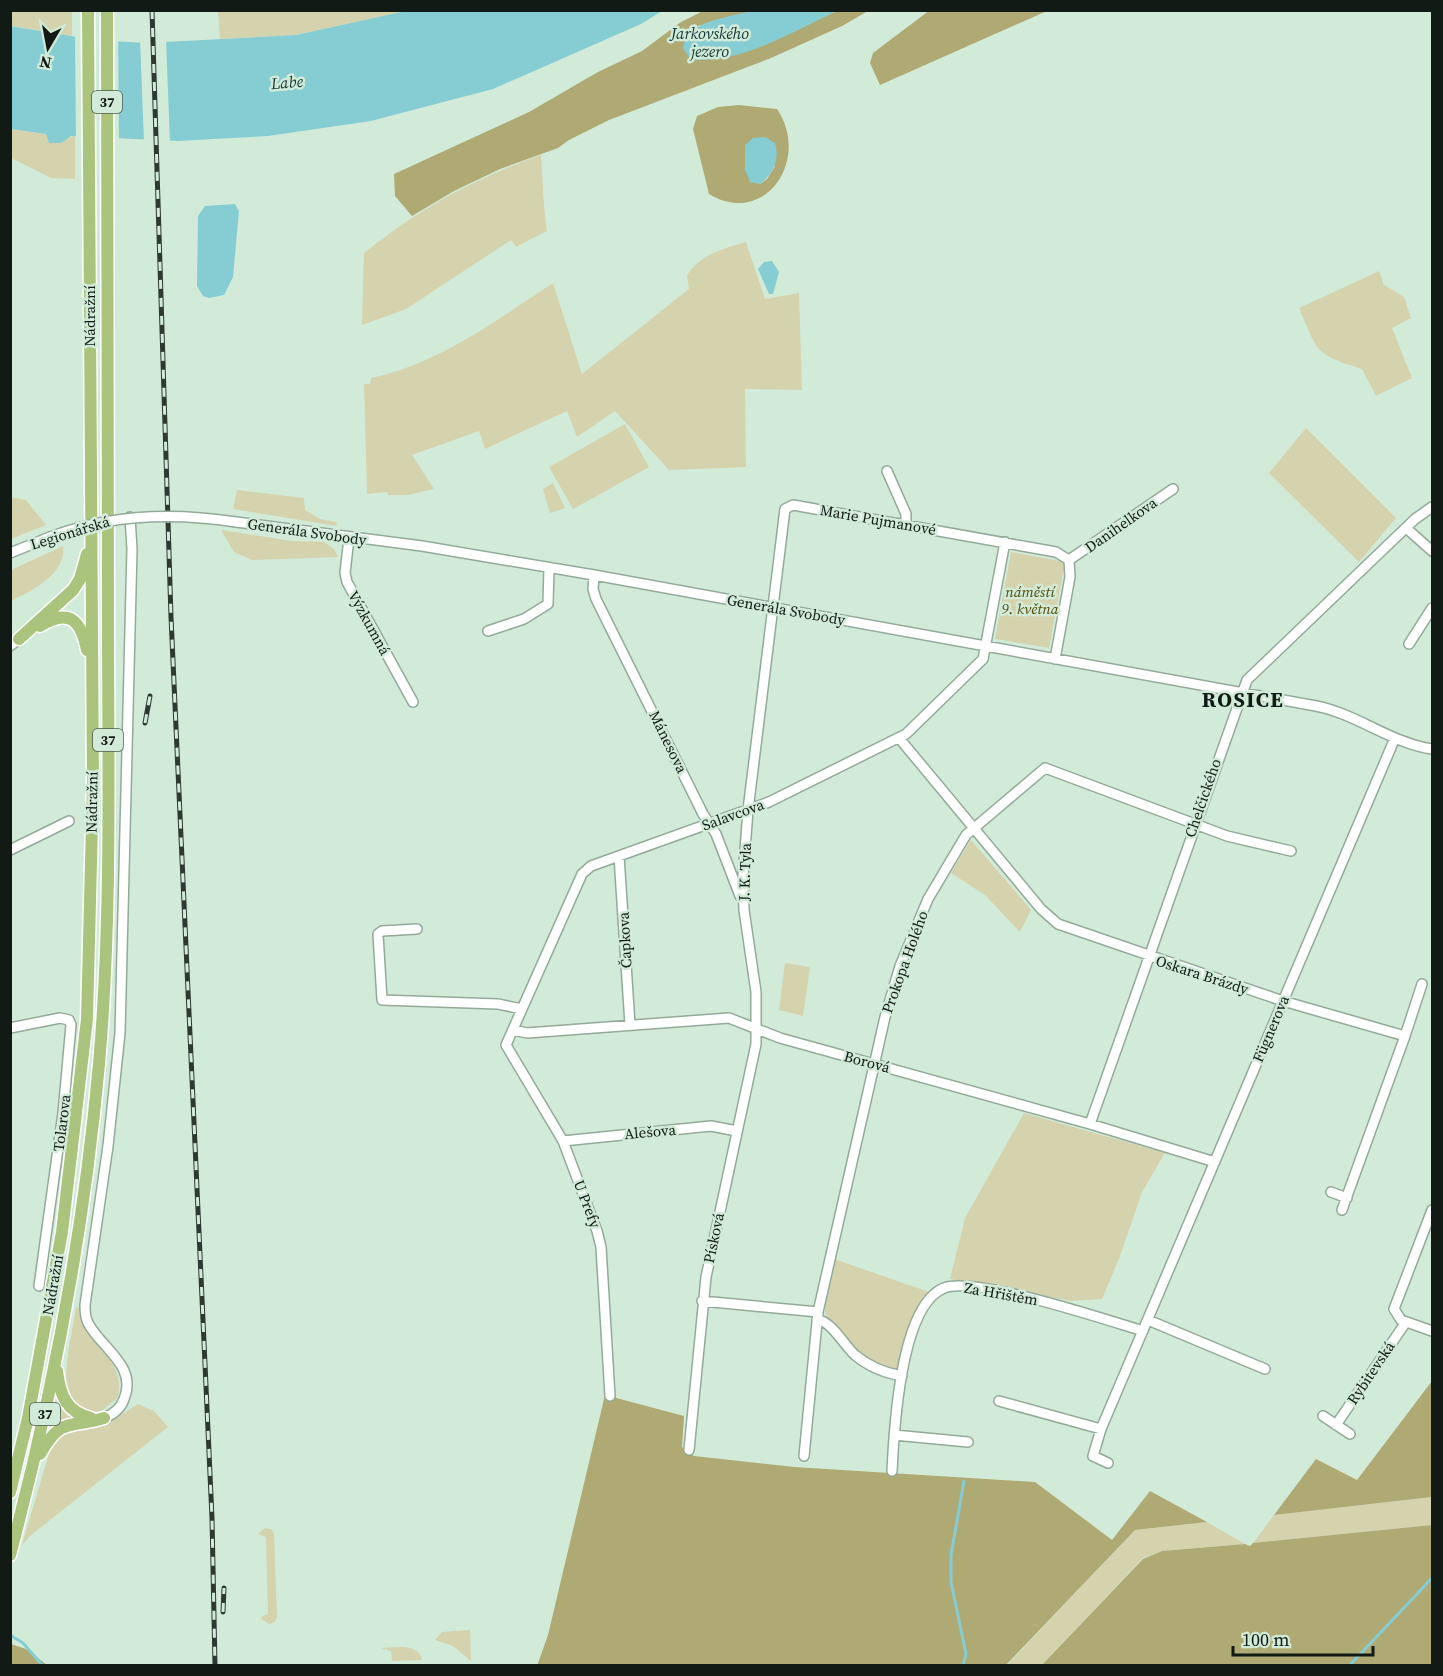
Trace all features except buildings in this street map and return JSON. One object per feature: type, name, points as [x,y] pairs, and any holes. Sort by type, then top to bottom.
[{"type":"main road","name":"Nádražní","points":[[10,1492],[44,1336],[74,1146],[87,1019],[92,673],[88,10]]},
{"type":"main road","name":"Nádražní","points":[[56,1363],[70,1284],[95,1101],[104,1003],[107,910],[107,10]]},
{"type":"main road","points":[[15,643],[77,584],[82,573],[92,529]]},
{"type":"main road","points":[[15,643],[51,620],[70,619],[83,632],[92,673]]},
{"type":"main road","points":[[56,1363],[60,1390],[69,1406],[83,1416],[105,1418]]},
{"type":"main road","name":"37","points":[[10,1555],[56,1363]]},
{"type":"main road","points":[[33,1465],[51,1435],[59,1429],[69,1424],[105,1418]]},
{"type":"street","points":[[887,471],[903,506],[906,525]]},
{"type":"street","name":"Danihelkova","points":[[1069,560],[1173,489]]},
{"type":"street","name":"Marie Pujmanové","points":[[772,608],[785,511],[788,505],[1005,542],[1056,552],[1069,560]]},
{"type":"street","name":"Chelčického","points":[[1090,1124],[1194,824],[1247,680],[1406,528],[1432,507]]},
{"type":"street","points":[[105,1418],[114,1413],[123,1401],[127,1377],[121,1364],[88,1323],[85,1305],[108,1146],[120,1033],[132,549],[130,517]]},
{"type":"street","name":"Generála Svobody","points":[[130,517],[190,517],[236,522],[422,546],[594,575],[1328,709],[1395,738],[1432,749]]},
{"type":"street","name":"Legionářská","points":[[10,553],[78,527],[130,517]]},
{"type":"street","points":[[1406,528],[1432,551]]},
{"type":"street","name":"Výzkumná","points":[[349,538],[345,573],[347,582],[412,702]]},
{"type":"street","points":[[986,647],[1005,542]]},
{"type":"street","points":[[1055,659],[1070,577],[1069,560]]},
{"type":"street","points":[[488,631],[524,619],[546,606],[549,601],[549,568]]},
{"type":"street","name":"Mánesova","points":[[594,575],[593,589],[597,599],[710,823],[744,909]]},
{"type":"street","name":"J. K. Tyla","points":[[756,1028],[756,992],[744,909],[743,876],[748,810],[772,608]]},
{"type":"street","points":[[1409,644],[1432,608]]},
{"type":"street","name":"Salavcova","points":[[513,1030],[582,874],[591,866],[748,810],[899,738],[978,666],[986,647]]},
{"type":"street","name":"Oskara Brázdy","points":[[899,738],[1041,909],[1058,924],[1148,957],[1283,1001],[1405,1036]]},
{"type":"street","name":"Fügnerova","points":[[1108,1463],[1093,1456],[1101,1429],[1395,738]]},
{"type":"street","name":"Prokopa Holého","points":[[804,1456],[818,1316],[892,991],[916,926],[945,868],[972,828],[1045,768],[1227,836],[1291,851]]},
{"type":"street","points":[[10,850],[69,821]]},
{"type":"street","name":"Čapkova","points":[[619,856],[630,1025]]},
{"type":"street","points":[[417,929],[382,931],[378,934],[382,1000],[498,1004],[522,1009]]},
{"type":"street","points":[[1342,1210],[1422,984]]},
{"type":"street","name":"Tolarova","points":[[10,1028],[60,1018],[69,1020],[71,1025],[63,1113],[39,1286]]},
{"type":"street","name":"Borová","points":[[513,1030],[526,1033],[723,1018],[735,1020],[780,1038],[1090,1124],[1215,1162]]},
{"type":"street","name":"Písková","points":[[689,1450],[702,1301],[754,1053],[756,1028]]},
{"type":"street","name":"U Prefy","points":[[513,1030],[507,1048],[563,1140],[600,1239],[610,1396]]},
{"type":"street","name":"Alešova","points":[[563,1140],[711,1126],[737,1131]]},
{"type":"street","points":[[1330,1192],[1347,1198]]},
{"type":"street","points":[[1432,1210],[1428,1232],[1394,1303],[1395,1313],[1406,1322],[1432,1331]]},
{"type":"street","name":"Za Hřištěm","points":[[892,1471],[902,1376],[917,1319],[934,1295],[950,1287],[969,1287],[1049,1302],[1143,1331]]},
{"type":"street","points":[[702,1301],[818,1316],[860,1359],[885,1372],[902,1376]]},
{"type":"street","points":[[1148,1320],[1265,1369]]},
{"type":"street","name":"Rybitevská","points":[[1336,1425],[1406,1322]]},
{"type":"street","points":[[999,1401],[1101,1429]]},
{"type":"street","points":[[1323,1416],[1350,1434]]},
{"type":"street","points":[[894,1435],[968,1442]]},
{"type":"green space","points":[[10,11],[72,11],[72,36],[11,26]]},
{"type":"green space","points":[[218,11],[406,11],[296,35],[220,39]]},
{"type":"green space","points":[[10,129],[46,134],[49,142],[75,136],[75,179],[51,178],[11,158]]},
{"type":"green space","points":[[541,155],[547,231],[516,247],[511,240],[406,309],[362,325],[364,253],[405,222],[448,196],[493,174]]},
{"type":"green space","points":[[746,242],[765,299],[799,293],[802,390],[745,389],[746,467],[669,470],[615,411],[577,437],[567,411],[485,449],[479,431],[412,455],[434,489],[408,495],[388,495],[387,492],[367,494],[364,384],[370,384],[371,378],[396,371],[444,351],[488,326],[553,283],[582,374],[689,289],[687,276],[698,263],[713,253]]},
{"type":"green space","points":[[1379,271],[1384,285],[1404,297],[1411,318],[1392,328],[1412,378],[1376,396],[1362,369],[1326,355],[1320,350],[1299,308]]},
{"type":"green space","points":[[625,424],[649,467],[573,509],[549,467]]},
{"type":"green space","points":[[1306,428],[1396,518],[1359,562],[1269,473]]},
{"type":"green space","points":[[553,483],[565,508],[550,513],[543,489]]},
{"type":"green space","points":[[237,490],[304,498],[305,510],[320,519],[336,522],[337,526],[233,509]]},
{"type":"green space","points":[[11,497],[26,500],[46,525],[11,539]]},
{"type":"green space","points":[[221,530],[292,541],[324,542],[334,549],[338,557],[252,560],[234,552]]},
{"type":"green space","points":[[63,546],[63,556],[54,573],[37,587],[11,601],[11,570]]},
{"type":"green space","name":"náměstí 9. května","points":[[1011,552],[1065,562],[1049,648],[995,639]]},
{"type":"green space","points":[[971,840],[1031,910],[1020,932],[985,895],[951,873]]},
{"type":"green space","points":[[785,963],[810,967],[803,1016],[779,1010]]},
{"type":"green space","points":[[1024,1113],[1165,1153],[1142,1192],[1119,1259],[1102,1299],[1071,1301],[950,1279],[965,1218]]},
{"type":"green space","points":[[834,1259],[932,1293],[896,1369],[876,1364],[865,1357],[843,1339],[828,1319],[825,1297]]},
{"type":"green space","points":[[76,1307],[79,1308],[88,1332],[117,1373],[119,1385],[117,1398],[102,1411],[84,1411],[73,1403],[68,1390],[66,1374]]},
{"type":"green space","points":[[57,1397],[76,1418],[50,1430]]},
{"type":"green space","points":[[138,1404],[154,1411],[168,1427],[31,1535],[22,1545],[53,1440],[61,1432],[108,1423]]},
{"type":"green space","points":[[1432,1497],[1432,1525],[1253,1543],[1274,1515]]},
{"type":"green space","points":[[1207,1522],[1245,1544],[1162,1551],[1143,1558],[1042,1665],[1006,1666],[1135,1530]]},
{"type":"green space","points":[[265,1528],[271,1529],[274,1533],[277,1617],[275,1622],[269,1624],[261,1619],[262,1616],[268,1614],[266,1537],[258,1534]]},
{"type":"green space","points":[[470,1630],[471,1661],[453,1646],[435,1640],[442,1632]]},
{"type":"green space","points":[[381,1648],[411,1648],[420,1654],[422,1660],[392,1661],[391,1651]]},
{"type":"shaded area","points":[[930,10],[1047,11],[880,85],[870,63],[873,53]]},
{"type":"shaded area","points":[[703,11],[754,11],[694,27],[779,37],[837,11],[868,11],[842,26],[771,58],[609,120],[558,148],[500,169],[454,191],[412,216],[395,196],[394,174],[529,112],[598,72],[642,51],[681,22]]},
{"type":"shaded area","points":[[739,105],[777,109],[786,128],[789,148],[785,167],[777,183],[764,195],[748,202],[729,202],[709,194],[693,129],[697,116],[718,107]],"holes":[[[745,145],[775,166],[767,179],[760,184],[745,169]]]},
{"type":"shaded area","points":[[1432,1381],[1432,1497],[1274,1515],[1316,1459],[1357,1480]]},
{"type":"shaded area","points":[[605,1395],[684,1416],[682,1447],[694,1456],[794,1467],[1035,1482],[1112,1540],[1150,1491],[1207,1522],[1135,1530],[1006,1665],[537,1666],[548,1635]]},
{"type":"shaded area","points":[[1432,1525],[1432,1665],[1042,1665],[1143,1559],[1162,1551],[1245,1544],[1250,1546],[1253,1543]]},
{"type":"shaded area","points":[[11,1644],[26,1649],[47,1665],[11,1665]]},
{"type":"water","name":"Jarkovského jezero","points":[[754,10],[837,11],[785,37],[747,52],[728,57],[690,59],[683,48],[686,38],[692,31],[711,21]]},
{"type":"water","name":"Labe","points":[[406,11],[662,11],[641,24],[493,89],[371,121],[268,136],[178,141],[71,136],[61,143],[49,143],[46,134],[11,129],[10,26],[95,40],[146,43],[296,35]]},
{"type":"water","points":[[765,137],[775,143],[776,161],[769,176],[760,184],[750,182],[745,169],[745,145],[753,138]]},
{"type":"water","points":[[235,204],[239,211],[233,277],[224,295],[209,298],[203,296],[197,286],[198,216],[205,206]]},
{"type":"water","points":[[772,261],[779,272],[773,294],[769,294],[758,269],[764,262]]},
{"type":"pier","points":[[75,34],[118,38],[119,141],[76,139]]},
{"type":"pier","points":[[140,39],[166,39],[170,144],[144,142]]},
{"type":"waterway","points":[[963,1666],[966,1654],[951,1582],[951,1555],[964,1481]]},
{"type":"waterway","points":[[1349,1666],[1432,1578]]},
{"type":"waterway","points":[[10,1635],[23,1643],[43,1666]]},
{"type":"railway","points":[[152,10],[171,617],[212,1518],[215,1666]]},
{"type":"railway","points":[[145,723],[150,696]]},
{"type":"railway","points":[[223,1612],[224,1588]]},
{"type":"district","name":"ROSICE","points":[[1243,700]]}]
